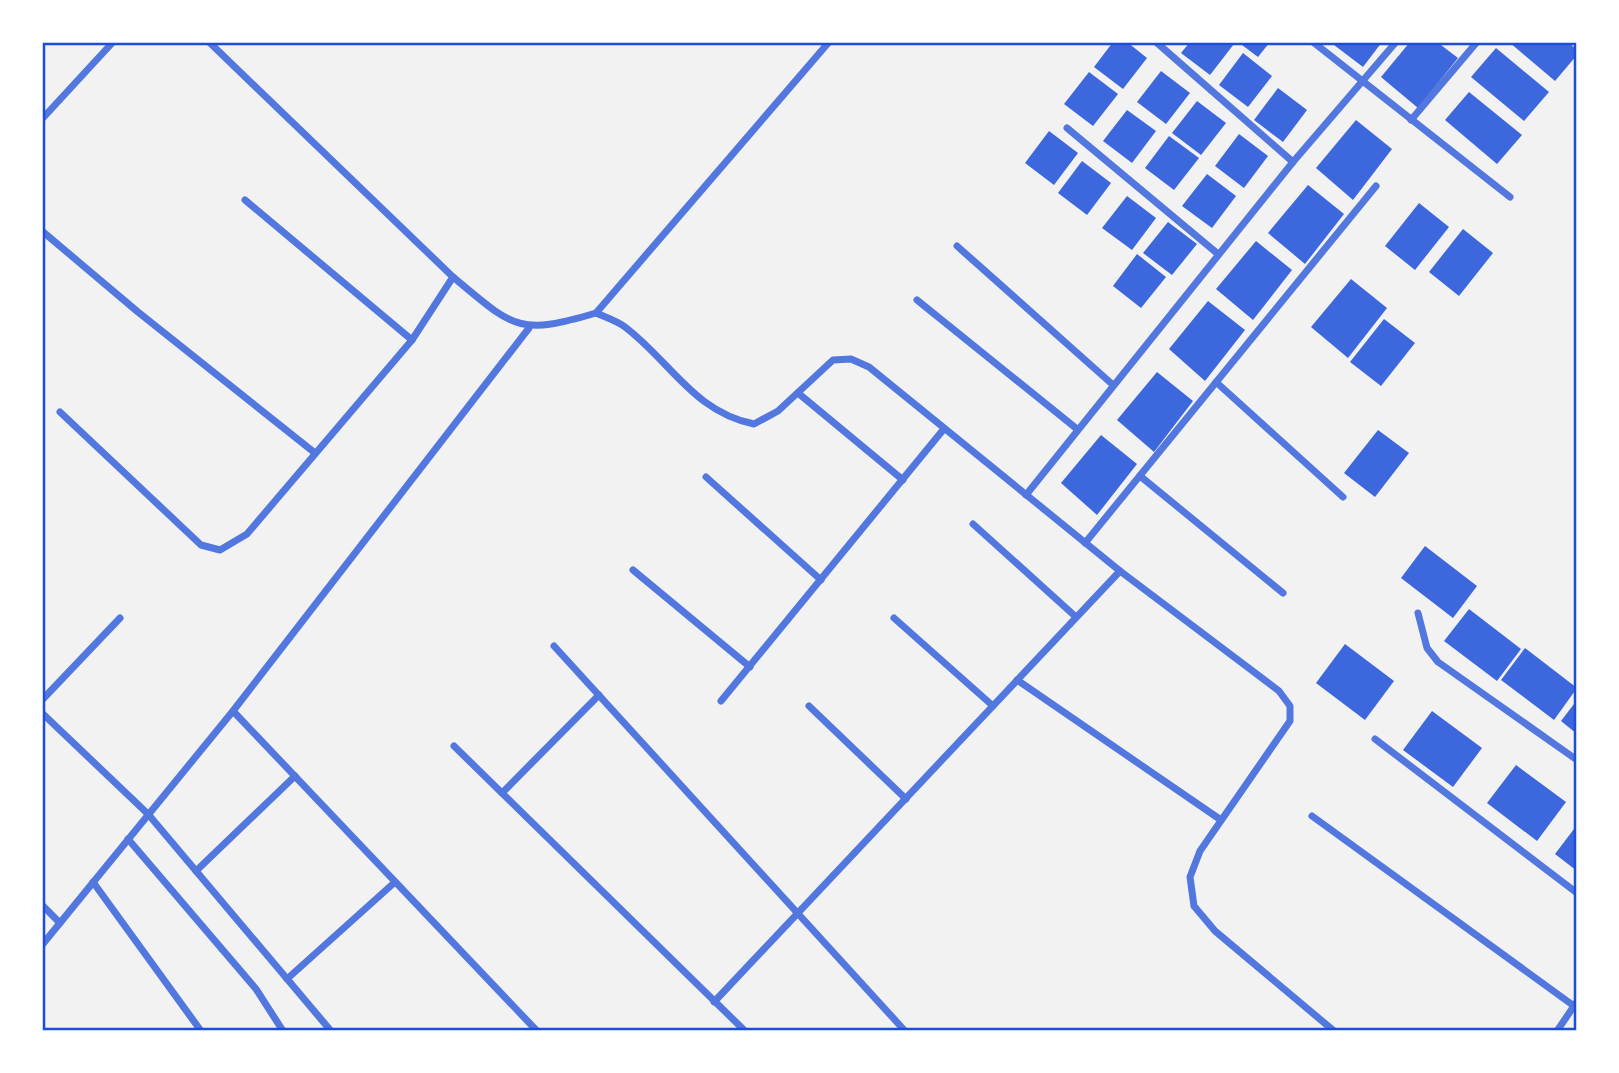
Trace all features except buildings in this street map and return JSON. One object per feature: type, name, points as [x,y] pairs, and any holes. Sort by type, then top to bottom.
[{"type":"street","points":[[42,119],[113,42]]},
{"type":"street","points":[[209,42],[453,277],[493,311],[528,327],[556,326],[596,313],[830,42]]},
{"type":"street","points":[[1156,42],[1293,162]]},
{"type":"street","points":[[1313,42],[1510,197]]},
{"type":"street","points":[[1026,495],[1112,384],[1395,42]]},
{"type":"street","points":[[1411,120],[1476,42]]},
{"type":"street","points":[[1067,128],[1218,254]]},
{"type":"street","points":[[1085,543],[1376,186]]},
{"type":"street","points":[[245,200],[412,340]]},
{"type":"street","points":[[42,231],[148,321],[315,453]]},
{"type":"street","points":[[957,246],[1112,384]]},
{"type":"street","points":[[60,412],[201,545],[220,550],[247,534],[412,340],[453,277]]},
{"type":"street","points":[[916,300],[1077,429]]},
{"type":"street","points":[[596,313],[624,326],[706,405],[733,420],[754,424],[778,411],[833,360],[851,359],[869,367],[1120,571],[1279,691],[1290,706],[1290,721],[1200,851],[1190,877],[1194,906],[1215,931],[1334,1031]]},
{"type":"street","points":[[42,945],[233,711],[528,327]]},
{"type":"street","points":[[1216,382],[1343,497]]},
{"type":"street","points":[[798,393],[904,480]]},
{"type":"street","points":[[722,701],[943,429]]},
{"type":"street","points":[[1140,476],[1283,593]]},
{"type":"street","points":[[706,477],[821,580]]},
{"type":"street","points":[[973,524],[1076,617]]},
{"type":"street","points":[[633,570],[750,667]]},
{"type":"street","points":[[714,1002],[1120,571]]},
{"type":"street","points":[[1418,613],[1427,648],[1438,662],[1577,761]]},
{"type":"street","points":[[42,700],[120,618]]},
{"type":"street","points":[[894,618],[993,706]]},
{"type":"street","points":[[554,646],[905,1031]]},
{"type":"street","points":[[1017,680],[1221,820]]},
{"type":"street","points":[[502,793],[599,695]]},
{"type":"street","points":[[809,706],[906,799]]},
{"type":"street","points":[[233,711],[537,1031]]},
{"type":"street","points":[[42,713],[148,814],[331,1031]]},
{"type":"street","points":[[1375,739],[1577,893]]},
{"type":"street","points":[[454,746],[745,1031]]},
{"type":"street","points":[[195,870],[295,776]]},
{"type":"street","points":[[1312,816],[1576,1004],[1557,1031]]},
{"type":"street","points":[[128,839],[256,989],[283,1031]]},
{"type":"street","points":[[287,979],[395,881]]},
{"type":"street","points":[[93,882],[201,1031]]},
{"type":"street","points":[[42,905],[60,923]]}]
